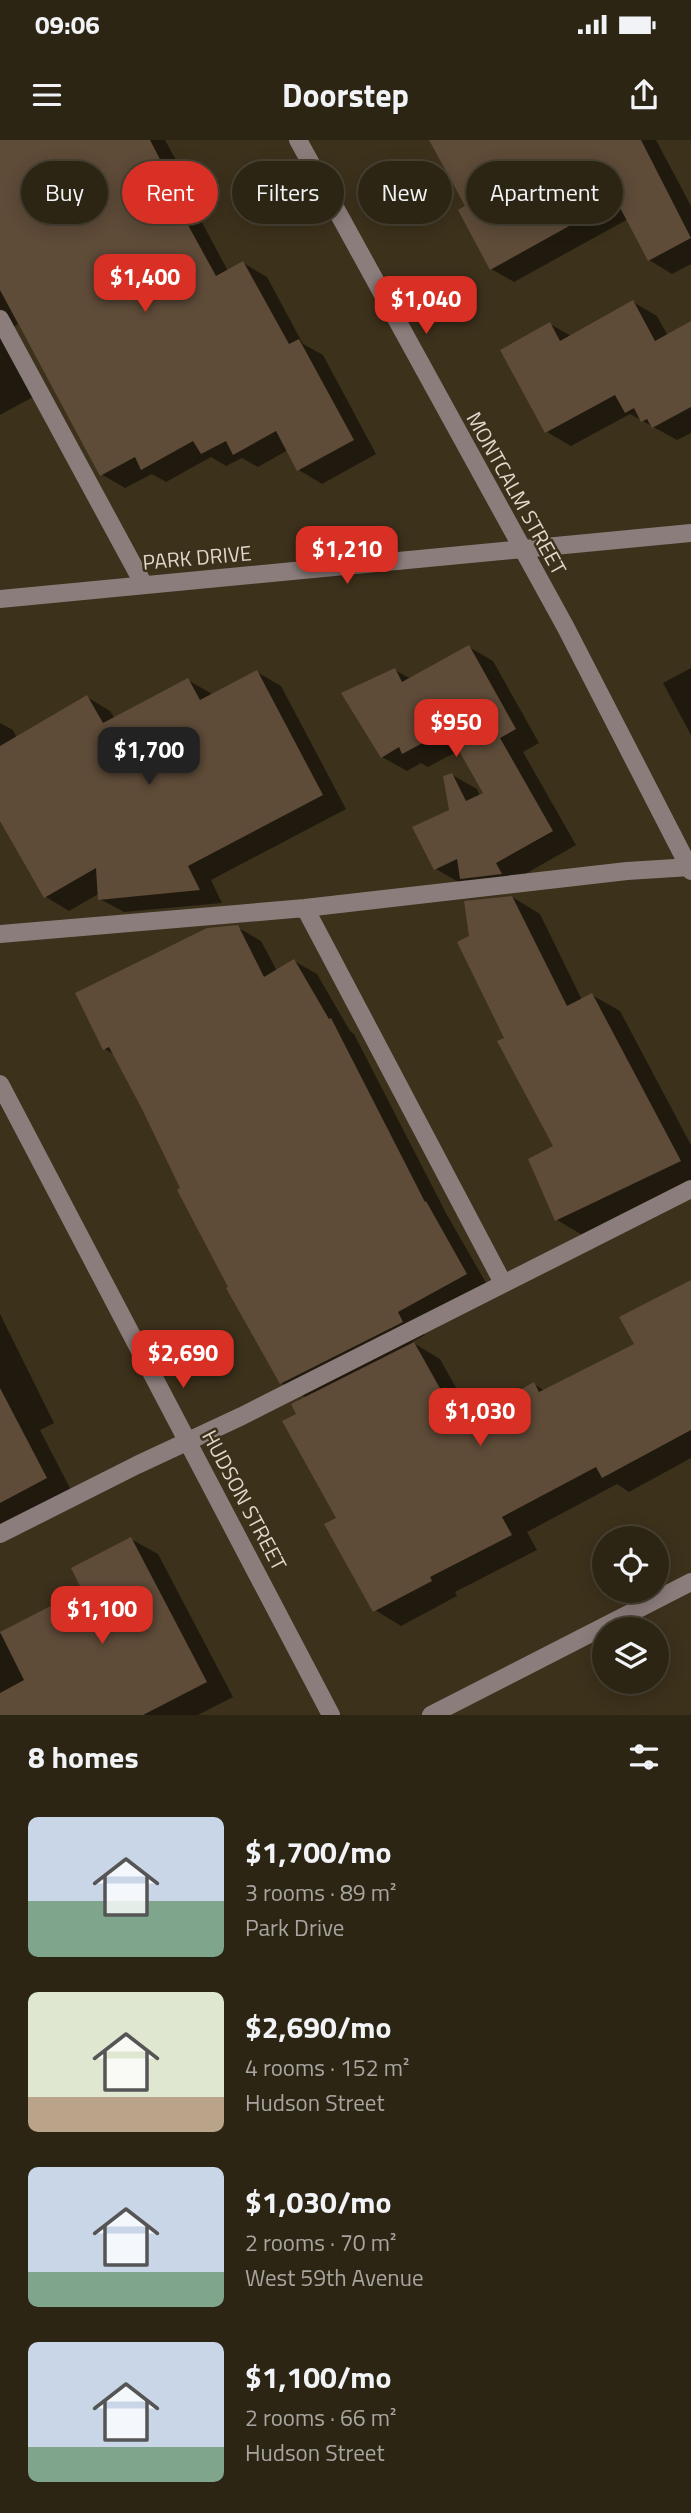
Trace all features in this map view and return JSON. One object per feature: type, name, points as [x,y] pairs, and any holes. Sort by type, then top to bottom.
[{"type":"street","name":"MONTCALM STREET","points":[[298,140],[565,626],[690,869]]},
{"type":"street","points":[[0,319],[144,585]]},
{"type":"street","name":"PARK DRIVE","points":[[0,599],[691,533]]},
{"type":"street","points":[[0,934],[305,908],[628,871],[690,869]]},
{"type":"street","points":[[305,908],[503,1283]]},
{"type":"street","name":"HUDSON STREET","points":[[0,1084],[331,1715]]},
{"type":"street","points":[[0,1534],[242,1416],[691,1189]]},
{"type":"street","points":[[431,1715],[691,1582]]},
{"type":"building","points":[[0,140],[150,140],[161,161],[122,161],[122,224],[187,224],[216,276],[243,261],[289,344],[299,339],[354,440],[297,471],[276,431],[233,455],[226,441],[201,454],[193,441],[141,470],[135,457],[100,476],[0,290]]},
{"type":"building","points":[[429,140],[641,140],[691,238],[648,261],[623,213],[623,161],[466,161],[466,224],[573,224],[490,270],[458,210],[465,206],[452,182],[452,161],[440,161]]},
{"type":"building","points":[[633,300],[655,341],[691,321],[691,407],[652,428],[647,419],[641,422],[634,408],[625,413],[615,395],[545,433],[500,350],[550,322],[560,341]]},
{"type":"building","points":[[469,645],[516,729],[500,738],[553,831],[496,863],[502,874],[460,879],[457,859],[434,870],[412,827],[449,810],[443,776],[452,773],[466,801],[483,793],[447,730],[402,754],[399,747],[381,758],[341,693],[395,668],[402,682]]},
{"type":"building","points":[[257,670],[323,795],[188,866],[200,890],[98,900],[96,868],[44,898],[0,821],[0,746],[87,695],[103,723],[188,678],[200,700]]},
{"type":"building","points":[[512,896],[567,1006],[592,993],[681,1161],[555,1221],[528,1159],[553,1146],[497,1041],[504,1038],[457,942],[469,936],[464,901]]},
{"type":"building","points":[[238,925],[264,977],[294,959],[329,1019],[331,1018],[425,1202],[467,1274],[398,1312],[403,1322],[280,1384],[226,1288],[228,1287],[177,1190],[180,1188],[142,1109],[109,1047],[103,1050],[75,993],[207,928]]},
{"type":"building","points":[[691,1280],[691,1430],[602,1478],[596,1467],[502,1517],[512,1535],[430,1577],[432,1581],[373,1612],[324,1524],[336,1518],[282,1421],[296,1414],[291,1404],[414,1342],[460,1424],[534,1382],[539,1392],[634,1344],[619,1317]]},
{"type":"building","points":[[0,1388],[47,1478],[0,1503]]},
{"type":"building","points":[[131,1537],[207,1682],[143,1715],[0,1715],[0,1693],[24,1680],[0,1632],[82,1590],[71,1568]]}]
